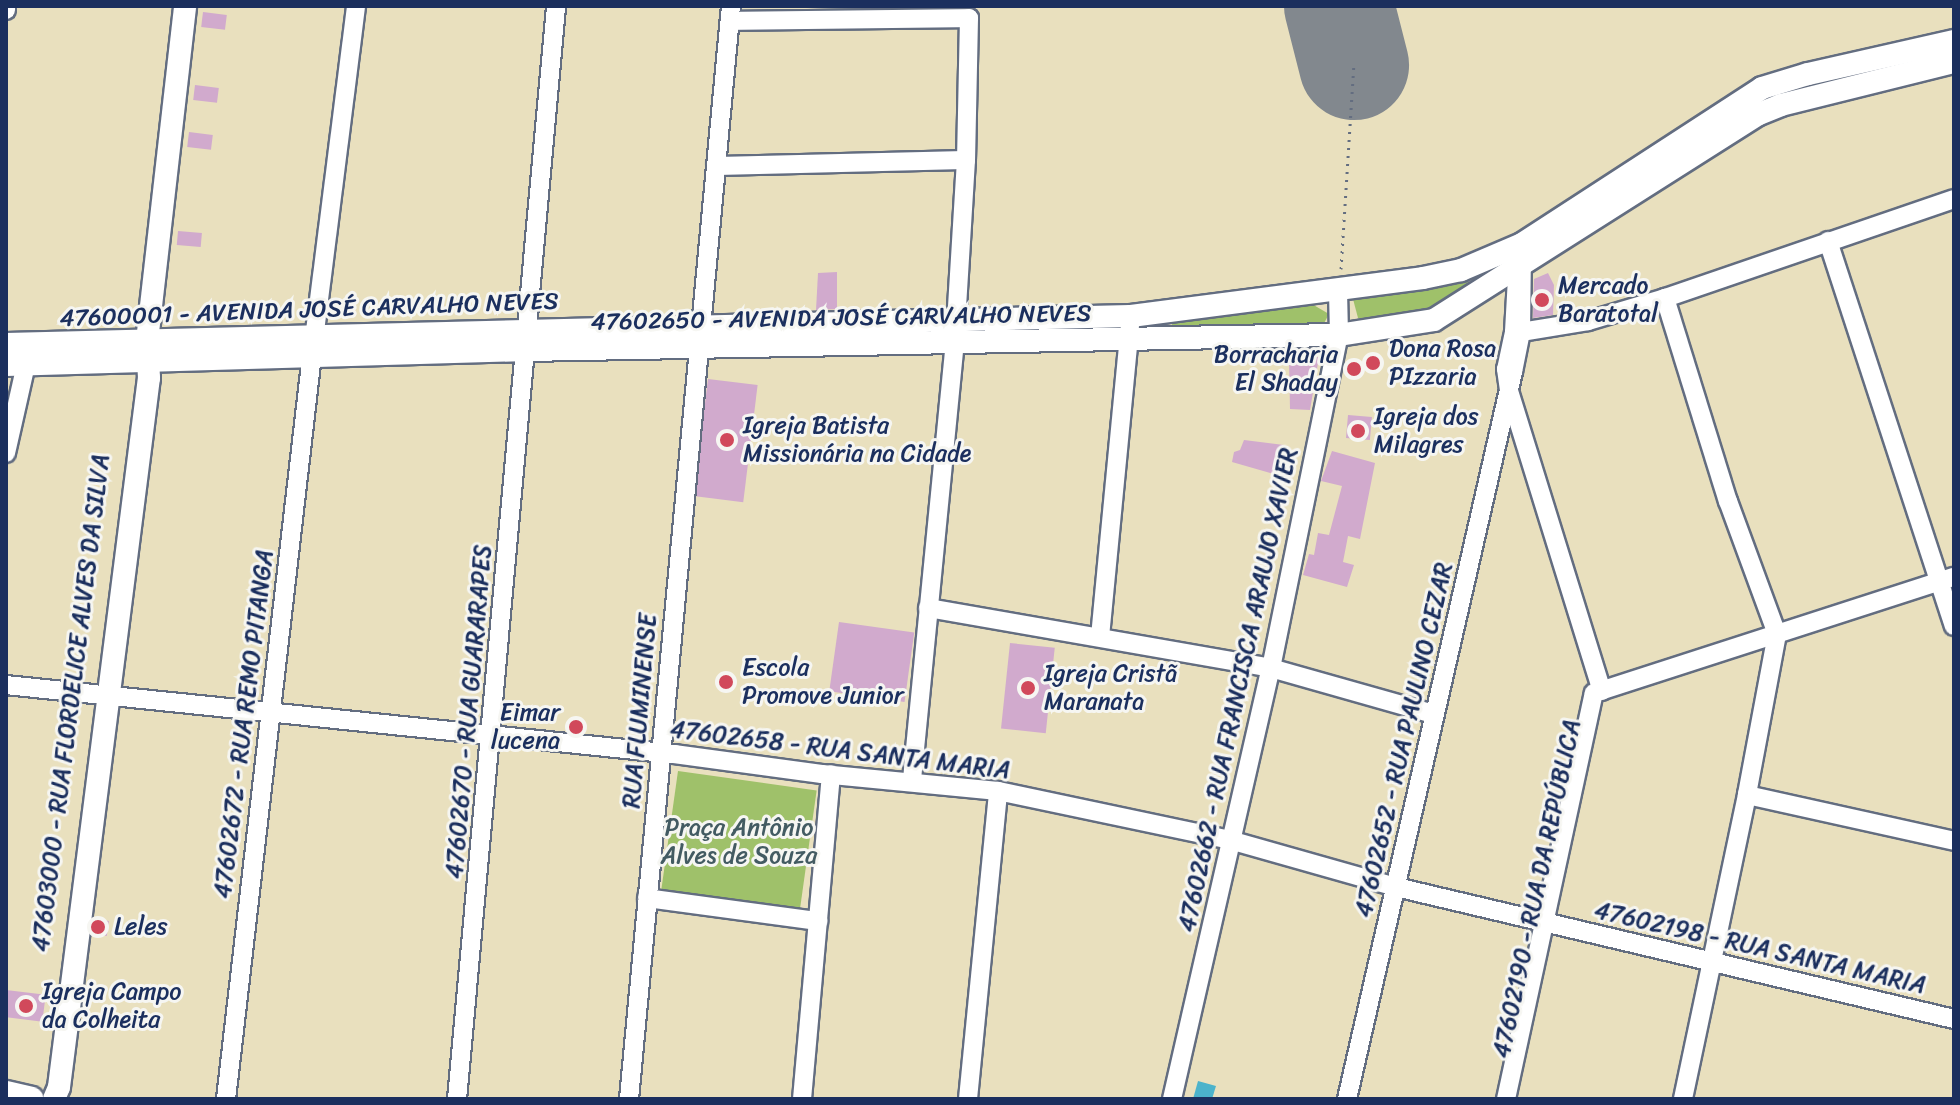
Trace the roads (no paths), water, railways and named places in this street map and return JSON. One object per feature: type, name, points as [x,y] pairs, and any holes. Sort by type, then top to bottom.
[{"type":"main road","points":[[6,1093],[31,1099]]},
{"type":"street","points":[[52,1099],[59,1087],[102,696],[149,378],[146,351],[185,6]]},
{"type":"street","name":"47602672 - RUA REMO PITANGA","points":[[226,1099],[269,713],[356,6]]},
{"type":"street","name":"47602670 - RUA GUARARAPES","points":[[457,1099],[556,6]]},
{"type":"street","points":[[730,13],[969,18],[966,160],[955,331],[912,780]]},
{"type":"street","name":"RUA FLUMINENSE","points":[[629,1099],[730,13]]},
{"type":"street","points":[[955,331],[1131,316],[1338,290],[1519,260],[1733,129],[1781,105],[1953,51]]},
{"type":"street","points":[[1519,260],[1736,103],[1762,88],[1808,74],[1953,51]]},
{"type":"street","points":[[1808,74],[1815,96]]},
{"type":"street","points":[[716,166],[966,160]]},
{"type":"street","points":[[1521,332],[1588,321],[1665,298],[1954,199]]},
{"type":"street","points":[[1828,241],[1946,580],[1954,626]]},
{"type":"street","name":"47602650 - AVENIDA JOSÉ CARVALHO NEVES","points":[[72,353],[955,331],[1129,339],[1339,335],[1434,320],[1519,260]]},
{"type":"street","name":"47602652 - RUA PAULINO CEZAR","points":[[1347,1099],[1513,372],[1521,332],[1519,260]]},
{"type":"street","name":"47602652 - RUA PAULINO CEZAR","points":[[1509,391],[1506,369],[1514,332],[1519,260]]},
{"type":"street","name":"47602662 - RUA FRANCISCA ARAUJO XAVIER","points":[[1172,1099],[1271,668],[1339,335],[1338,290]]},
{"type":"street","points":[[1665,298],[1728,501],[1777,634],[1747,795],[1683,1099]]},
{"type":"street","points":[[1100,637],[1131,316]]},
{"type":"street","name":"47600001 - AVENIDA JOSÉ CARVALHO NEVES","points":[[6,344],[72,353]]},
{"type":"street","points":[[6,453],[16,364],[72,353]]},
{"type":"street","points":[[1513,372],[1603,690]]},
{"type":"street","points":[[1509,391],[1603,690]]},
{"type":"street","points":[[1603,690],[1946,580]]},
{"type":"street","points":[[928,608],[1271,668],[1434,714]]},
{"type":"street","name":"47602658 - RUA SANTA MARIA","points":[[6,685],[492,734],[998,791],[1230,840],[1396,887],[1549,922]]},
{"type":"street","name":"47602190 - RUA DA REPÚBLICA","points":[[1516,1099],[1549,922],[1603,690]]},
{"type":"street","points":[[802,1099],[831,774]]},
{"type":"street","points":[[968,1099],[998,791]]},
{"type":"street","points":[[1747,795],[1954,841]]},
{"type":"street","points":[[647,898],[818,921]]},
{"type":"street","points":[[1506,1099],[1549,922]]},
{"type":"street","name":"47602198 - RUA SANTA MARIA","points":[[1549,922],[1954,1019]]},
{"type":"water","points":[[1198,1081],[1216,1086],[1212,1099],[1193,1099]]},
{"type":"place","name":"Mercado Baratotal","points":[[1542,300]]},
{"type":"place","name":"Dona Rosa PIzzaria","points":[[1373,363]]},
{"type":"place","name":"Borracharia El Shaday","points":[[1354,369]]},
{"type":"place","name":"Igreja dos Milagres","points":[[1358,431]]},
{"type":"place","name":"Igreja Batista Missionária na Cidade","points":[[727,440]]},
{"type":"place","name":"Escola Promove Junior","points":[[726,682]]},
{"type":"place","name":"Igreja Cristã Maranata","points":[[1028,688]]},
{"type":"place","name":"Eimar lucena","points":[[576,727]]},
{"type":"place","name":"Leles","points":[[98,927]]},
{"type":"place","name":"Igreja Campo da Colheita","points":[[26,1006]]},
{"type":"park label","name":"Praça Antônio Alves de Souza","points":[[739,842]]}]
